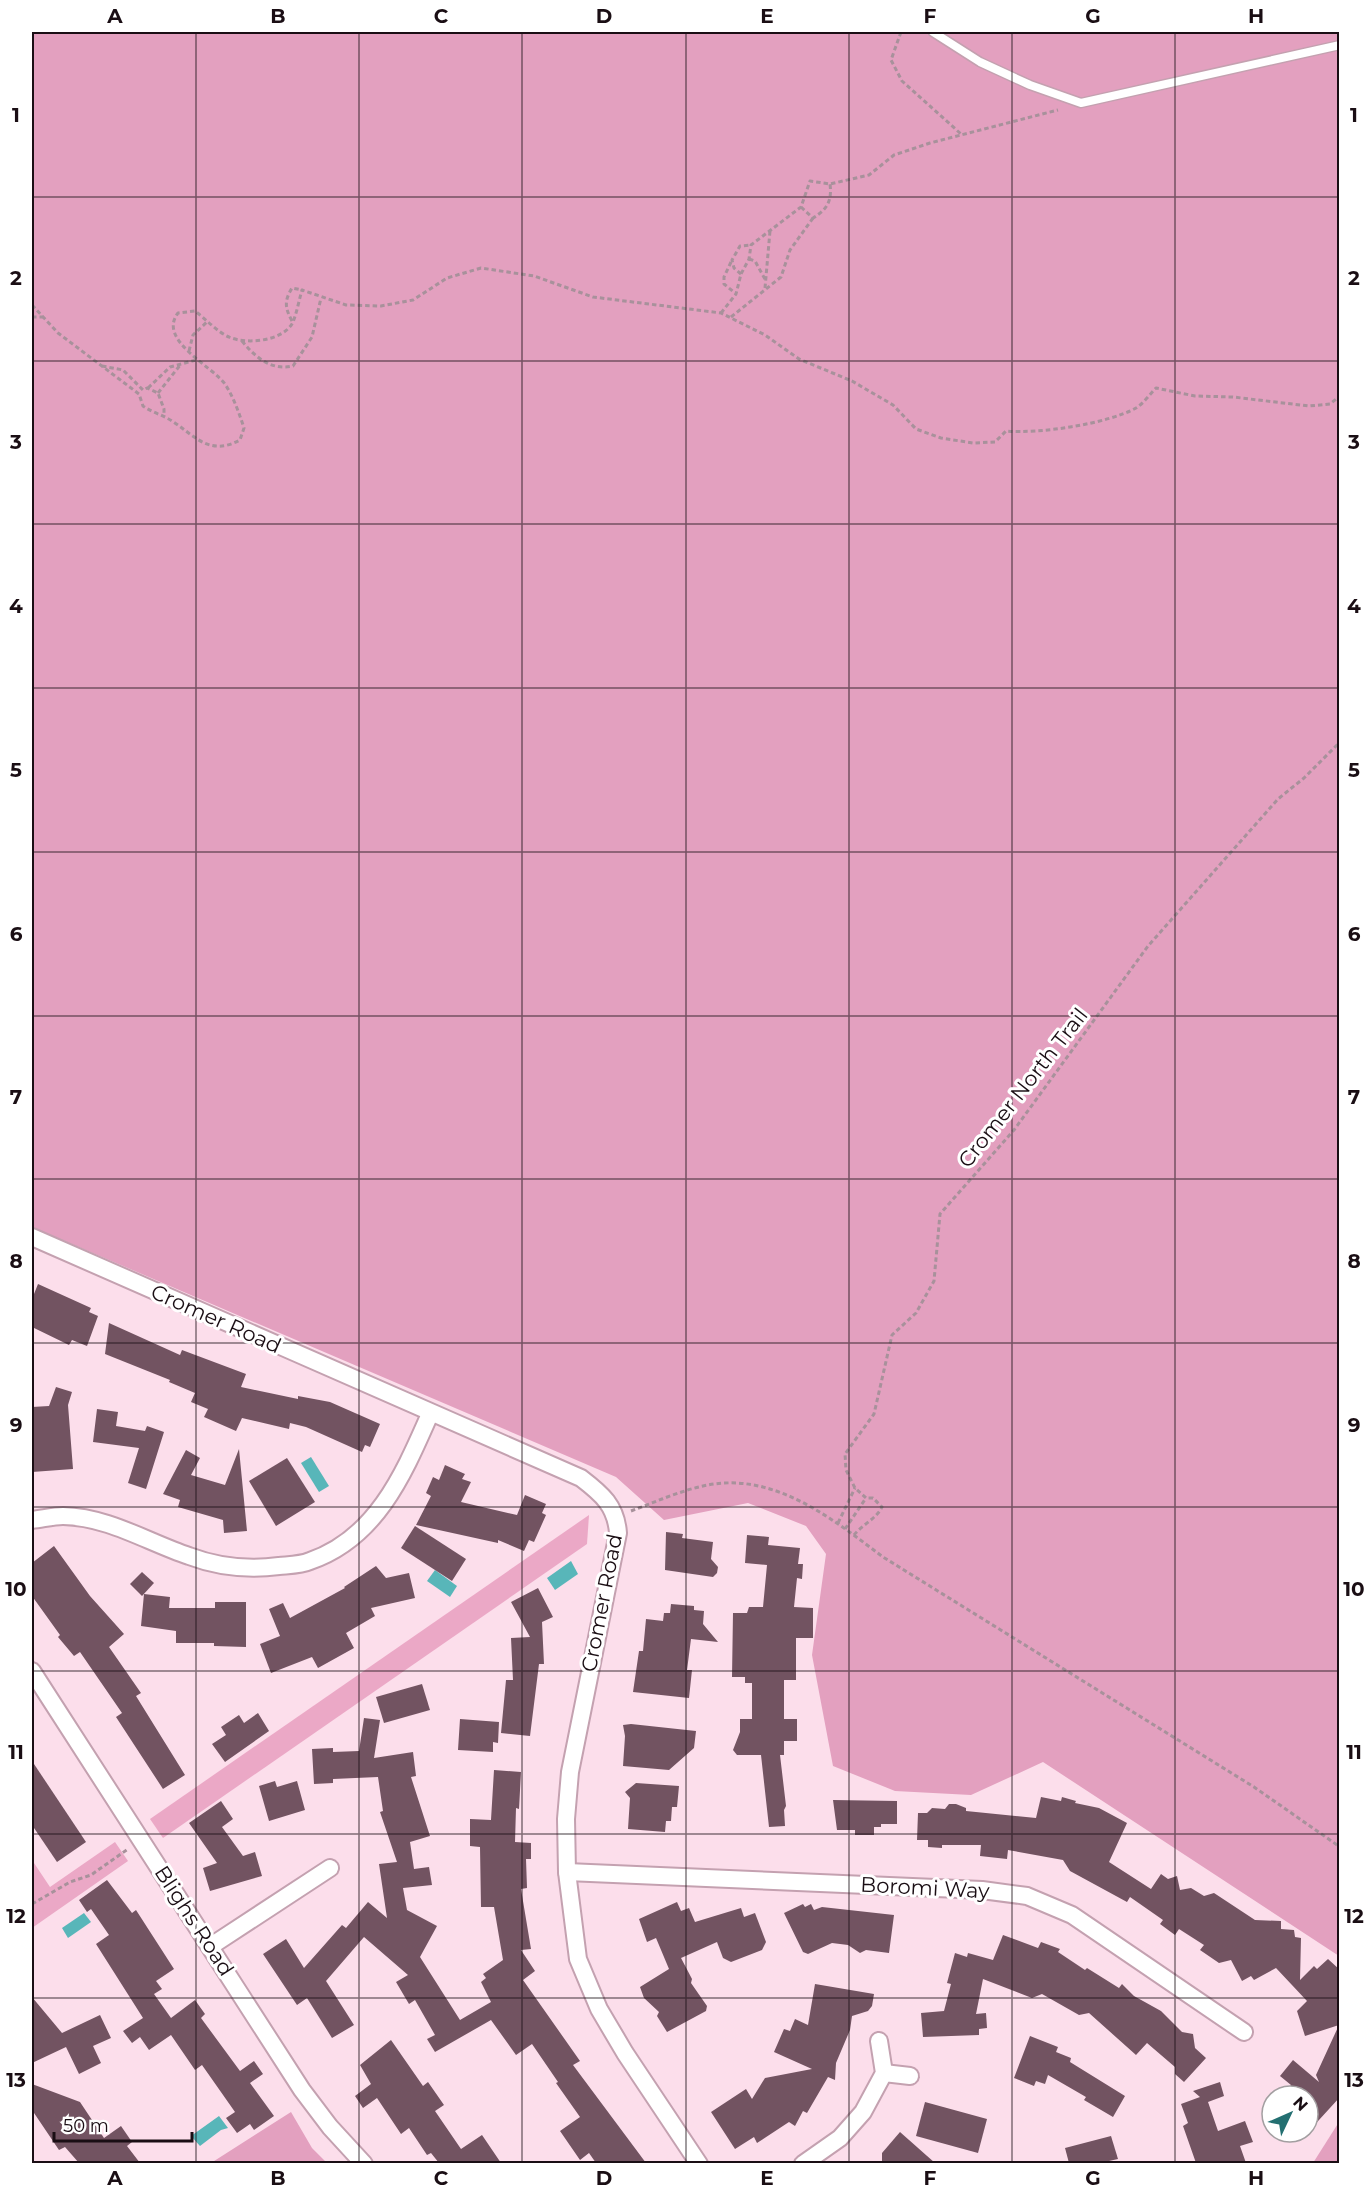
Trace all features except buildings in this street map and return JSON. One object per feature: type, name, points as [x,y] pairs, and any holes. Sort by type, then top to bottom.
[{"type":"street","name":"Cromer Road","points":[[32,1237],[430,1414],[581,1478],[605,1496],[617,1517],[618,1533],[570,1772],[566,1819],[567,1872],[578,1959],[599,2008],[625,2053],[699,2163]]},
{"type":"street","points":[[32,1520],[63,1516],[108,1522],[189,1557],[226,1567],[258,1569],[310,1562],[352,1540],[384,1505],[403,1475],[430,1414]]},
{"type":"street","name":"Blighs Road","points":[[32,1671],[302,2090],[330,2127],[364,2163]]},
{"type":"street","points":[[211,1946],[330,1868]]},
{"type":"street","name":"Boromi Way","points":[[567,1872],[982,1890],[1027,1896],[1072,1915],[1244,2032]]},
{"type":"street","points":[[804,2163],[828,2147],[852,2126],[884,2073],[879,2041]]},
{"type":"street","points":[[884,2073],[910,2076]]},
{"type":"lane","points":[[933,32],[980,62],[1030,85],[1081,103],[1340,45]]},
{"type":"path","points":[[901,32],[891,60],[902,81],[962,134]]},
{"type":"path","points":[[736,294],[724,284],[724,277],[740,246],[751,245],[801,207],[810,181],[830,184],[869,174],[894,155],[962,134],[1081,103]]},
{"type":"path","points":[[730,318],[781,277],[790,250],[813,218],[829,204],[830,184]]},
{"type":"path","points":[[801,207],[813,218]]},
{"type":"path","points":[[765,290],[770,231]]},
{"type":"path","points":[[721,313],[736,294],[741,274],[749,260],[751,245]]},
{"type":"path","points":[[732,260],[734,268],[741,274]]},
{"type":"path","points":[[749,260],[755,261],[767,283]]},
{"type":"path","points":[[293,322],[285,306],[292,288],[346,305],[381,306],[413,300],[447,278],[481,268],[534,276],[593,297],[721,313],[765,335],[799,359],[852,381],[893,405],[916,429],[941,438],[973,443],[995,442],[1006,431],[1023,433],[1064,428],[1105,418],[1136,408],[1156,388],[1195,396],[1309,406],[1330,404],[1340,396]]},
{"type":"path","points":[[32,305],[58,333],[139,394],[143,406],[154,414],[164,416],[197,441],[223,445],[240,440],[244,428],[230,393],[214,372],[196,360],[189,352],[172,327],[173,319],[178,313],[195,311],[228,337],[241,340],[274,338],[285,332],[293,322],[302,290]]},
{"type":"path","points":[[241,340],[267,364],[282,368],[293,366],[312,337],[321,298]]},
{"type":"path","points":[[32,317],[43,317]]},
{"type":"path","points":[[189,352],[193,335],[208,321]]},
{"type":"path","points":[[139,394],[159,374],[182,362],[196,360]]},
{"type":"path","points":[[158,393],[182,362]]},
{"type":"path","points":[[101,366],[123,370],[145,389],[158,393]]},
{"type":"path","points":[[158,393],[164,416]]},
{"type":"path","name":"Cromer North Trail","points":[[854,1535],[862,1525],[879,1514],[882,1507],[880,1502],[873,1498],[866,1498],[855,1488],[846,1470],[845,1454],[874,1414],[892,1335],[916,1314],[934,1281],[940,1214],[1014,1130],[1148,946],[1278,799],[1304,778],[1340,742]]},
{"type":"path","points":[[617,1517],[669,1497],[714,1484],[743,1484],[773,1490],[838,1523],[883,1557],[1254,1787],[1340,1847]]},
{"type":"path","points":[[838,1523],[855,1488]]},
{"type":"path","points":[[845,1529],[866,1498]]},
{"type":"path","points":[[32,1904],[70,1882],[101,1869],[141,1839]]},
{"type":"shaded area","points":[[32,32],[1339,32],[1339,1956],[1043,1762],[971,1795],[895,1791],[833,1766],[812,1655],[826,1554],[806,1526],[748,1503],[664,1520],[616,1477],[32,1227]]},
{"type":"shaded area","points":[[589,1515],[587,1544],[163,1838],[150,1819]]},
{"type":"shaded area","points":[[115,1842],[128,1861],[32,1928],[32,1860],[50,1887]]},
{"type":"shaded area","points":[[291,2112],[312,2148],[327,2163],[211,2163]]},
{"type":"shaded area","points":[[1339,2122],[1339,2163],[1313,2163]]},
{"type":"water","points":[[311,1457],[329,1486],[319,1492],[301,1463]]},
{"type":"water","points":[[571,1561],[578,1574],[555,1590],[547,1578]]},
{"type":"water","points":[[435,1570],[457,1586],[450,1597],[427,1581]]},
{"type":"water","points":[[84,1913],[91,1922],[68,1938],[62,1928]]},
{"type":"water","points":[[219,2116],[228,2128],[221,2130],[200,2146],[191,2136]]}]
